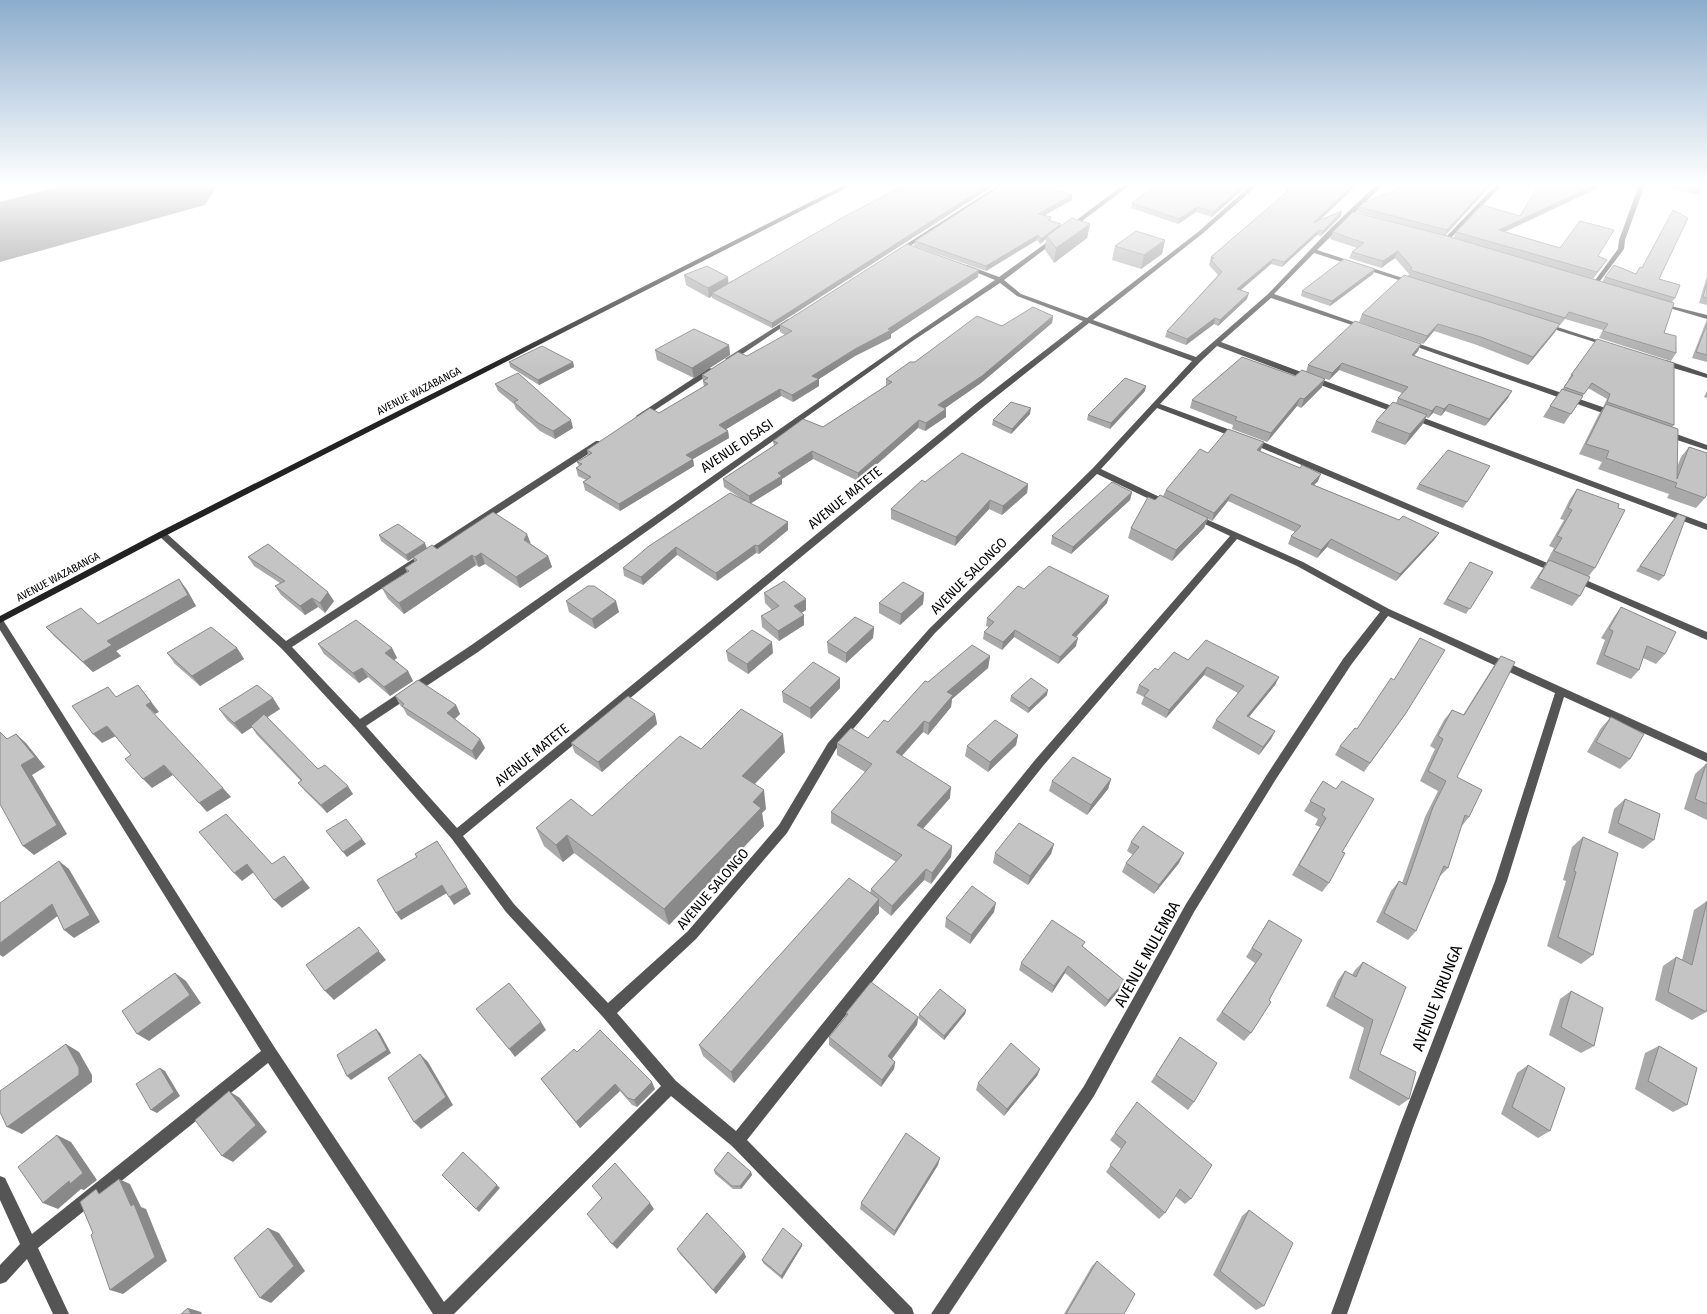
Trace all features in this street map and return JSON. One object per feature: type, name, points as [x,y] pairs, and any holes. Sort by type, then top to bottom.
[{"type":"main road","name":"AVENUE WAZABANGA","points":[[0,621],[162,534],[728,246]]},
{"type":"street","name":"AVENUE DISASI","points":[[359,725],[482,643],[1045,246]]},
{"type":"street","name":"AVENUE MATETE","points":[[456,835],[1087,319],[1182,246]]},
{"type":"street","name":"AVENUE SALONGO","points":[[608,1012],[692,935],[783,829],[832,746],[932,631],[1096,470],[1198,360],[1270,295],[1319,246]]},
{"type":"street","points":[[1595,284],[1621,246]]},
{"type":"street","points":[[889,257],[905,247],[913,250]]},
{"type":"street","points":[[1314,252],[1424,286]]},
{"type":"street","points":[[956,263],[981,271],[1000,280],[1019,295],[1198,360]]},
{"type":"street","points":[[1586,281],[1604,287]]},
{"type":"street","points":[[1270,295],[1377,332]]},
{"type":"street","points":[[1651,300],[1707,317]]},
{"type":"street","points":[[631,422],[800,314]]},
{"type":"street","points":[[1542,323],[1615,347]]},
{"type":"street","points":[[1404,341],[1626,418]]},
{"type":"street","points":[[1216,343],[1707,527]]},
{"type":"street","points":[[1652,359],[1707,376]]},
{"type":"street","points":[[1155,405],[1260,444],[1707,636]]},
{"type":"street","points":[[1653,428],[1707,448]]},
{"type":"street","points":[[285,646],[607,438]]},
{"type":"street","points":[[1096,470],[1234,537],[1300,564],[1386,611],[1707,758]]},
{"type":"street","points":[[162,534],[285,646],[359,725],[456,835],[510,908],[608,1012],[671,1086],[737,1141],[906,1314]]},
{"type":"street","points":[[737,1141],[1039,763],[1234,537]]},
{"type":"street","name":"AVENUE MULEMBA","points":[[939,1314],[1089,1091],[1190,908],[1272,776],[1347,662],[1386,611]]},
{"type":"street","points":[[0,621],[270,1054],[442,1314],[671,1086]]},
{"type":"street","name":"AVENUE VIRUNGA","points":[[1340,1314],[1407,1125],[1501,881],[1560,692]]},
{"type":"street","points":[[0,1276],[30,1245],[270,1054]]},
{"type":"street","points":[[0,1183],[61,1314]]},
{"type":"building","points":[[793,246],[892,246],[772,323],[712,293]]},
{"type":"building","points":[[903,246],[913,246],[979,270],[888,329],[891,330],[855,349],[812,376],[819,379],[792,395],[780,389],[719,425],[728,431],[686,455],[693,459],[619,504],[583,482],[591,477],[576,468],[582,464],[577,462],[592,453],[587,450],[650,408],[659,413],[708,384],[703,381],[708,378],[702,375],[738,352],[747,356],[792,331],[780,325]]},
{"type":"building","points":[[930,246],[1019,246],[986,266]]},
{"type":"building","points":[[1116,246],[1156,246],[1144,255]]},
{"type":"building","points":[[1223,246],[1301,246],[1284,262],[1273,259],[1237,289],[1249,293],[1220,320],[1215,318],[1187,339],[1167,331],[1222,272],[1211,260],[1214,258],[1211,257]]},
{"type":"building","points":[[1360,246],[1482,246],[1674,303],[1664,333],[1676,336],[1676,353],[1603,331],[1608,324],[1569,312],[1565,318],[1410,270],[1412,268],[1398,251],[1383,261],[1352,252]]},
{"type":"building","points":[[1506,246],[1554,246],[1560,248],[1561,246],[1604,246],[1598,256],[1607,260],[1597,272]]},
{"type":"building","points":[[1654,246],[1675,246],[1659,279],[1680,285],[1675,298],[1605,277],[1614,265],[1636,274],[1640,267],[1642,268]]},
{"type":"building","points":[[1344,259],[1375,269],[1332,301],[1302,291]]},
{"type":"building","points":[[707,266],[728,277],[708,288],[684,275]]},
{"type":"building","points":[[1404,275],[1560,324],[1533,357],[1481,337],[1438,324],[1427,336],[1362,314]]},
{"type":"building","points":[[1707,283],[1707,298],[1703,297]]},
{"type":"building","points":[[1033,307],[1053,316],[982,376],[938,405],[946,409],[926,423],[919,420],[858,473],[812,451],[778,473],[782,476],[749,496],[723,479],[778,443],[773,441],[803,419],[823,427],[892,382],[886,379],[910,362],[915,362],[977,316],[1002,326]]},
{"type":"building","points":[[1355,321],[1421,344],[1412,355],[1512,391],[1489,419],[1449,404],[1444,409],[1436,406],[1432,411],[1398,398],[1408,387],[1342,363],[1332,373],[1308,365]]},
{"type":"building","points":[[1707,324],[1707,355],[1696,352]]},
{"type":"building","points":[[694,329],[729,345],[692,368],[655,350]]},
{"type":"building","points":[[1597,339],[1674,363],[1674,425],[1607,402],[1610,394],[1592,383],[1584,394],[1564,387]]},
{"type":"building","points":[[542,346],[573,362],[538,380],[509,362]]},
{"type":"building","points":[[1242,357],[1295,376],[1302,370],[1325,379],[1304,399],[1300,398],[1271,433],[1235,420],[1237,417],[1192,400]]},
{"type":"building","points":[[518,373],[571,420],[553,431],[538,423],[514,402],[518,400],[495,384]]},
{"type":"building","points":[[1125,378],[1146,386],[1111,423],[1088,415]]},
{"type":"building","points":[[1562,389],[1583,396],[1571,414],[1550,406]]},
{"type":"building","points":[[1011,402],[1031,408],[1012,429],[993,420]]},
{"type":"building","points":[[1393,402],[1427,415],[1410,434],[1376,421]]},
{"type":"building","points":[[1606,404],[1678,429],[1677,479],[1689,447],[1707,453],[1707,493],[1705,498],[1675,487],[1677,483],[1606,458],[1609,451],[1586,444]]},
{"type":"building","points":[[1228,429],[1264,442],[1257,450],[1300,468],[1302,465],[1321,474],[1311,484],[1399,520],[1403,516],[1439,533],[1400,574],[1331,539],[1321,550],[1291,536],[1301,526],[1231,494],[1214,513],[1166,490],[1200,449],[1208,453]]},
{"type":"building","points":[[1448,450],[1490,466],[1467,502],[1419,484]]},
{"type":"building","points":[[962,453],[1028,484],[1003,506],[990,500],[956,537],[891,509],[922,480],[925,482]]},
{"type":"building","points":[[1112,482],[1132,492],[1073,547],[1052,536]]},
{"type":"building","points":[[1577,489],[1619,504],[1618,508],[1625,510],[1595,568],[1554,551],[1562,538],[1557,536],[1572,510],[1568,508]]},
{"type":"building","points":[[730,493],[788,522],[758,546],[755,545],[716,573],[676,547],[641,577],[623,568],[649,546]]},
{"type":"building","points":[[1160,495],[1208,518],[1176,550],[1131,528],[1148,497],[1155,500]]},
{"type":"building","points":[[493,512],[527,534],[524,540],[548,556],[516,577],[481,553],[475,557],[472,555],[399,603],[382,588],[409,571],[405,568],[417,560],[413,557],[432,545],[437,549]]},
{"type":"building","points":[[1678,514],[1686,517],[1664,576],[1640,566]]},
{"type":"building","points":[[398,524],[425,543],[406,555],[379,535]]},
{"type":"building","points":[[268,544],[328,592],[320,603],[312,598],[300,606],[275,586],[285,581],[248,557]]},
{"type":"building","points":[[1549,560],[1590,577],[1580,596],[1538,578]]},
{"type":"building","points":[[1470,562],[1493,572],[1470,609],[1447,599]]},
{"type":"building","points":[[1049,566],[1109,596],[1072,635],[1078,638],[1060,657],[1015,630],[1003,642],[984,632],[994,622],[987,618],[1018,586],[1024,589]]},
{"type":"building","points":[[179,579],[188,595],[107,641],[112,645],[83,662],[46,627],[81,608],[98,624]]},
{"type":"building","points":[[784,581],[806,599],[794,606],[804,615],[778,631],[761,616],[779,606],[764,593]]},
{"type":"building","points":[[903,582],[924,593],[901,614],[879,603]]},
{"type":"building","points":[[588,586],[594,586],[616,601],[592,619],[566,601]]},
{"type":"building","points":[[1621,607],[1676,632],[1665,654],[1647,646],[1639,670],[1604,655],[1613,631],[1609,629]]},
{"type":"building","points":[[855,617],[874,627],[846,653],[827,642]]},
{"type":"building","points":[[356,620],[392,648],[385,653],[408,671],[384,687],[362,668],[353,673],[318,644]]},
{"type":"building","points":[[211,627],[237,648],[192,676],[167,653]]},
{"type":"building","points":[[752,630],[772,642],[747,664],[726,651]]},
{"type":"building","points":[[1420,638],[1445,650],[1406,713],[1370,763],[1340,746],[1355,728],[1357,729],[1391,678],[1394,680]]},
{"type":"building","points":[[1206,640],[1279,677],[1247,716],[1275,731],[1263,747],[1216,720],[1244,686],[1207,667],[1169,710],[1144,696],[1149,690],[1139,685],[1155,668],[1158,670],[1174,652],[1188,660]]},
{"type":"building","points":[[972,645],[990,656],[947,692],[953,695],[929,723],[924,721],[896,752],[951,787],[917,825],[952,846],[932,873],[926,869],[892,906],[871,889],[902,855],[831,812],[872,764],[837,743],[851,728],[868,738],[884,720],[888,722],[925,681],[928,682]]},
{"type":"building","points":[[1501,656],[1515,662],[1457,777],[1482,790],[1469,817],[1465,815],[1448,868],[1444,866],[1416,931],[1384,913],[1399,881],[1406,885],[1433,807],[1446,781],[1428,771],[1443,739],[1438,736],[1452,710],[1464,715]]},
{"type":"building","points":[[813,662],[840,678],[810,708],[782,692]]},
{"type":"building","points":[[1031,678],[1048,690],[1029,708],[1011,696]]},
{"type":"building","points":[[418,680],[456,705],[447,713],[480,739],[472,751],[402,706],[404,704],[395,696]]},
{"type":"building","points":[[138,685],[151,702],[146,705],[223,788],[199,803],[164,765],[143,779],[125,759],[131,755],[107,726],[93,734],[72,706],[108,687],[116,697]]},
{"type":"building","points":[[257,685],[273,698],[234,723],[219,709]]},
{"type":"building","points":[[628,696],[655,714],[598,762],[571,743]]},
{"type":"building","points":[[741,709],[783,734],[742,776],[764,790],[753,802],[761,808],[664,909],[567,835],[556,845],[536,828],[571,799],[592,816],[680,736],[701,749]]},
{"type":"building","points":[[264,714],[318,769],[325,765],[348,786],[321,805],[298,783],[302,780],[251,726]]},
{"type":"building","points":[[1611,717],[1644,734],[1630,759],[1596,742]]},
{"type":"building","points":[[995,720],[1018,735],[990,762],[967,746]]},
{"type":"building","points":[[0,732],[7,739],[16,734],[35,757],[21,765],[57,825],[23,846],[0,804]]},
{"type":"building","points":[[1073,757],[1111,779],[1091,805],[1052,781]]},
{"type":"building","points":[[1707,764],[1707,804],[1695,799]]},
{"type":"building","points":[[1323,781],[1336,789],[1342,781],[1374,799],[1342,852],[1345,853],[1329,883],[1299,865],[1326,818],[1322,815],[1325,809],[1310,801]]},
{"type":"building","points":[[1625,799],[1660,814],[1654,840],[1618,823]]},
{"type":"building","points":[[226,814],[272,864],[284,856],[303,880],[274,900],[247,864],[234,873],[199,832]]},
{"type":"building","points":[[346,819],[362,839],[343,852],[326,831]]},
{"type":"building","points":[[1019,823],[1054,844],[1030,876],[995,853]]},
{"type":"building","points":[[1143,826],[1184,853],[1159,885],[1126,863],[1139,847],[1131,842]]},
{"type":"building","points":[[1583,837],[1618,853],[1593,955],[1558,937],[1576,872],[1574,871]]},
{"type":"building","points":[[437,841],[467,887],[449,897],[442,885],[396,913],[377,880],[417,857],[415,854]]},
{"type":"building","points":[[59,861],[90,915],[64,930],[52,904],[0,943],[0,903]]},
{"type":"building","points":[[849,878],[879,899],[731,1072],[699,1045]]},
{"type":"building","points":[[972,886],[996,903],[971,935],[946,918]]},
{"type":"building","points":[[1707,901],[1706,1012],[1668,992],[1676,957],[1692,965]]},
{"type":"building","points":[[1052,920],[1085,942],[1082,946],[1125,981],[1108,1000],[1068,966],[1054,986],[1021,963]]},
{"type":"building","points":[[1269,920],[1302,940],[1269,1000],[1271,1002],[1251,1033],[1222,1012],[1262,954],[1252,948]]},
{"type":"building","points":[[359,927],[379,951],[325,991],[306,965]]},
{"type":"building","points":[[1363,962],[1406,987],[1380,1054],[1416,1072],[1409,1099],[1358,1070],[1373,1020],[1334,997],[1345,971],[1356,977]]},
{"type":"building","points":[[175,973],[190,995],[137,1034],[122,1011]]},
{"type":"building","points":[[871,982],[918,1017],[888,1056],[895,1062],[882,1080],[829,1037]]},
{"type":"building","points":[[509,983],[541,1022],[509,1049],[476,1009]]},
{"type":"building","points":[[940,989],[966,1010],[944,1036],[919,1014]]},
{"type":"building","points":[[1571,991],[1603,1008],[1594,1046],[1561,1027]]},
{"type":"building","points":[[376,1029],[387,1050],[347,1076],[337,1055]]},
{"type":"building","points":[[600,1030],[652,1082],[634,1100],[628,1098],[615,1084],[576,1122],[541,1079],[574,1049],[577,1052]]},
{"type":"building","points":[[1180,1037],[1217,1063],[1194,1102],[1156,1075]]},
{"type":"building","points":[[1011,1043],[1040,1069],[1007,1109],[978,1083]]},
{"type":"building","points":[[66,1044],[79,1068],[79,1075],[7,1127],[0,1112],[0,1091]]},
{"type":"building","points":[[1659,1046],[1697,1068],[1687,1105],[1648,1081]]},
{"type":"building","points":[[420,1054],[446,1097],[414,1122],[388,1078]]},
{"type":"building","points":[[1528,1065],[1565,1088],[1550,1131],[1512,1107]]},
{"type":"building","points":[[160,1068],[174,1092],[151,1110],[136,1084]]},
{"type":"building","points":[[229,1091],[256,1125],[222,1156],[195,1120]]},
{"type":"building","points":[[1137,1102],[1212,1165],[1191,1199],[1180,1189],[1165,1213],[1110,1165],[1126,1142],[1115,1133]]},
{"type":"building","points":[[906,1133],[940,1158],[895,1231],[861,1203]]},
{"type":"building","points":[[57,1135],[83,1173],[70,1184],[69,1181],[43,1203],[18,1167]]},
{"type":"building","points":[[463,1152],[497,1185],[476,1209],[442,1175]]},
{"type":"building","points":[[728,1152],[751,1172],[740,1186],[732,1186],[714,1170]]},
{"type":"building","points":[[615,1163],[650,1203],[612,1244],[587,1214],[602,1198],[592,1186]]},
{"type":"building","points":[[119,1179],[131,1206],[134,1204],[155,1257],[110,1290],[91,1235],[93,1233],[80,1202],[96,1189],[99,1194]]},
{"type":"building","points":[[1249,1210],[1293,1243],[1264,1306],[1220,1271]]},
{"type":"building","points":[[707,1213],[744,1252],[713,1290],[677,1249]]},
{"type":"building","points":[[268,1228],[294,1266],[260,1298],[234,1258]]},
{"type":"building","points":[[783,1228],[802,1244],[781,1276],[762,1260]]},
{"type":"building","points":[[1097,1261],[1135,1294],[1124,1314],[1066,1314]]},
{"type":"building","points":[[188,1308],[191,1314],[181,1314]]}]
